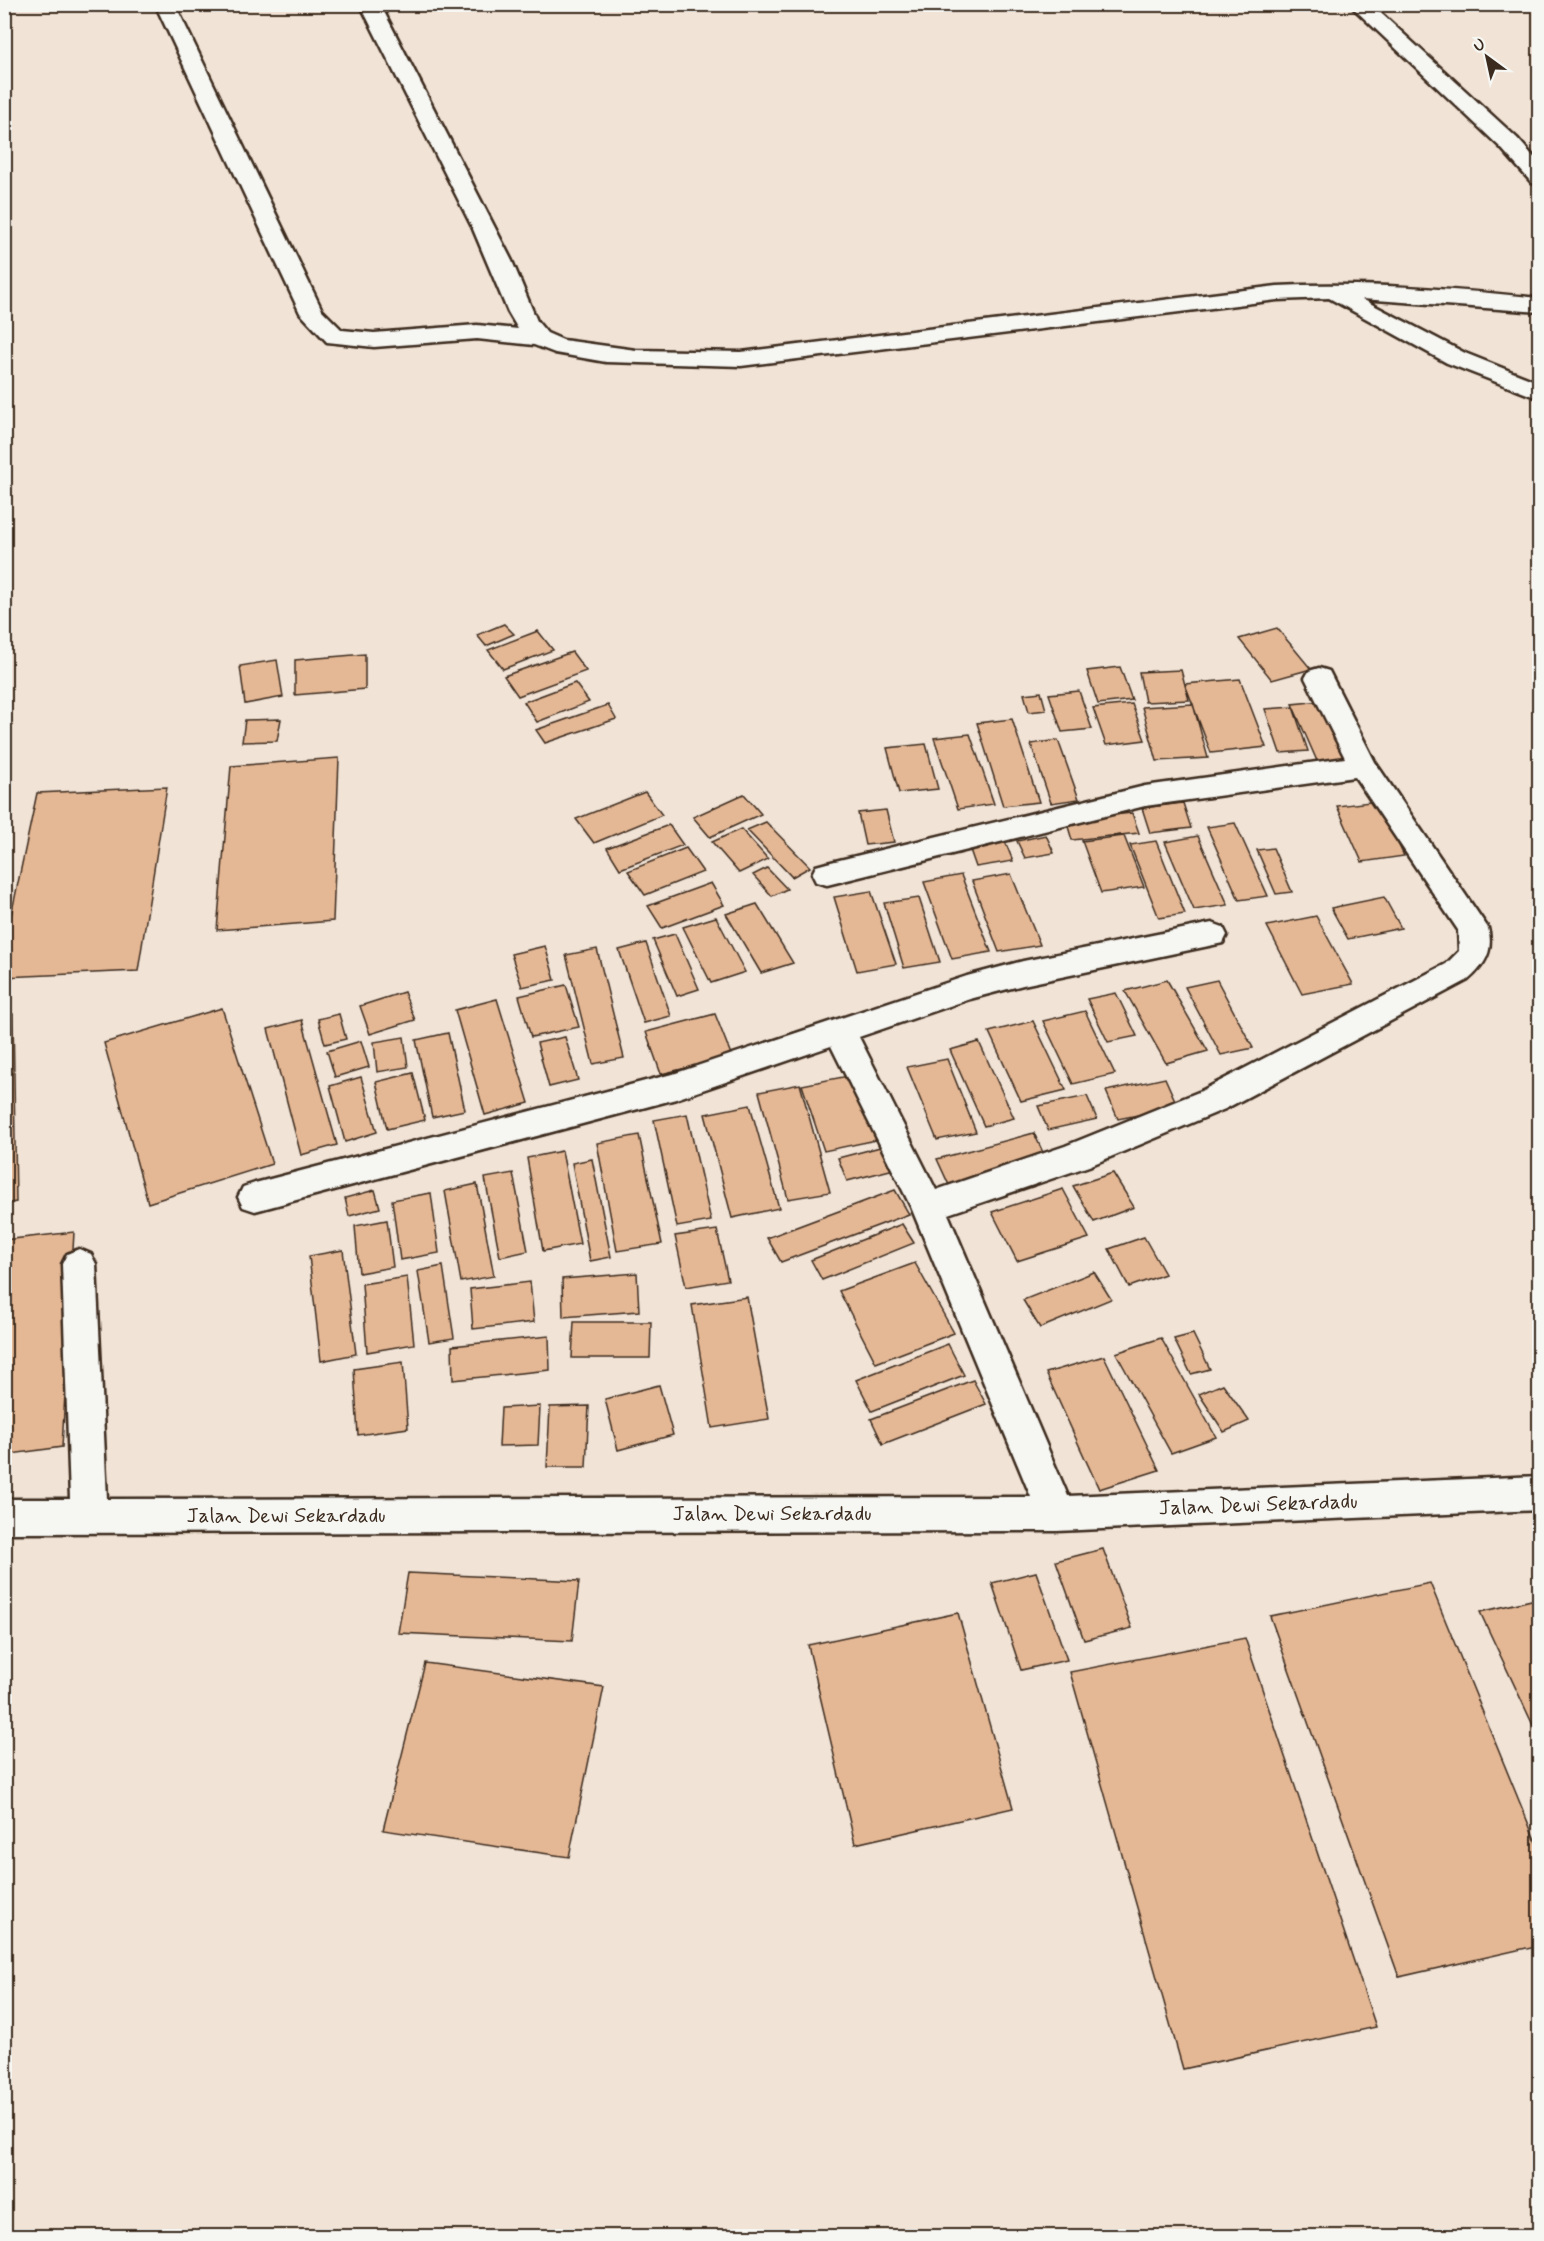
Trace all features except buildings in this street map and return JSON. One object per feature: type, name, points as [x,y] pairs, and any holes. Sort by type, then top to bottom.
[{"type":"street","points":[[165,4],[312,313],[335,338],[374,340],[477,332],[539,338],[559,345],[591,351],[669,361],[741,359],[1277,293],[1329,290],[1466,297],[1539,305]]},
{"type":"street","points":[[370,4],[501,263],[524,319],[539,338]]},
{"type":"street","points":[[1359,4],[1509,143],[1539,178]]},
{"type":"street","points":[[1329,290],[1456,358],[1539,392]]},
{"type":"street","points":[[928,1207],[1077,1156],[1213,1100],[1457,972],[1473,958],[1478,944],[1473,928],[1363,766],[1319,678]]},
{"type":"street","points":[[827,874],[1145,796],[1363,766]]},
{"type":"street","points":[[255,1197],[676,1086],[967,988],[1023,973],[1212,935]]},
{"type":"street","points":[[839,1030],[928,1207],[1057,1514]]},
{"type":"street","points":[[79,1264],[88,1516]]},
{"type":"street","name":"Jalan Dewi Sekardadu","points":[[4,1516],[1057,1514],[1539,1493]]}]
